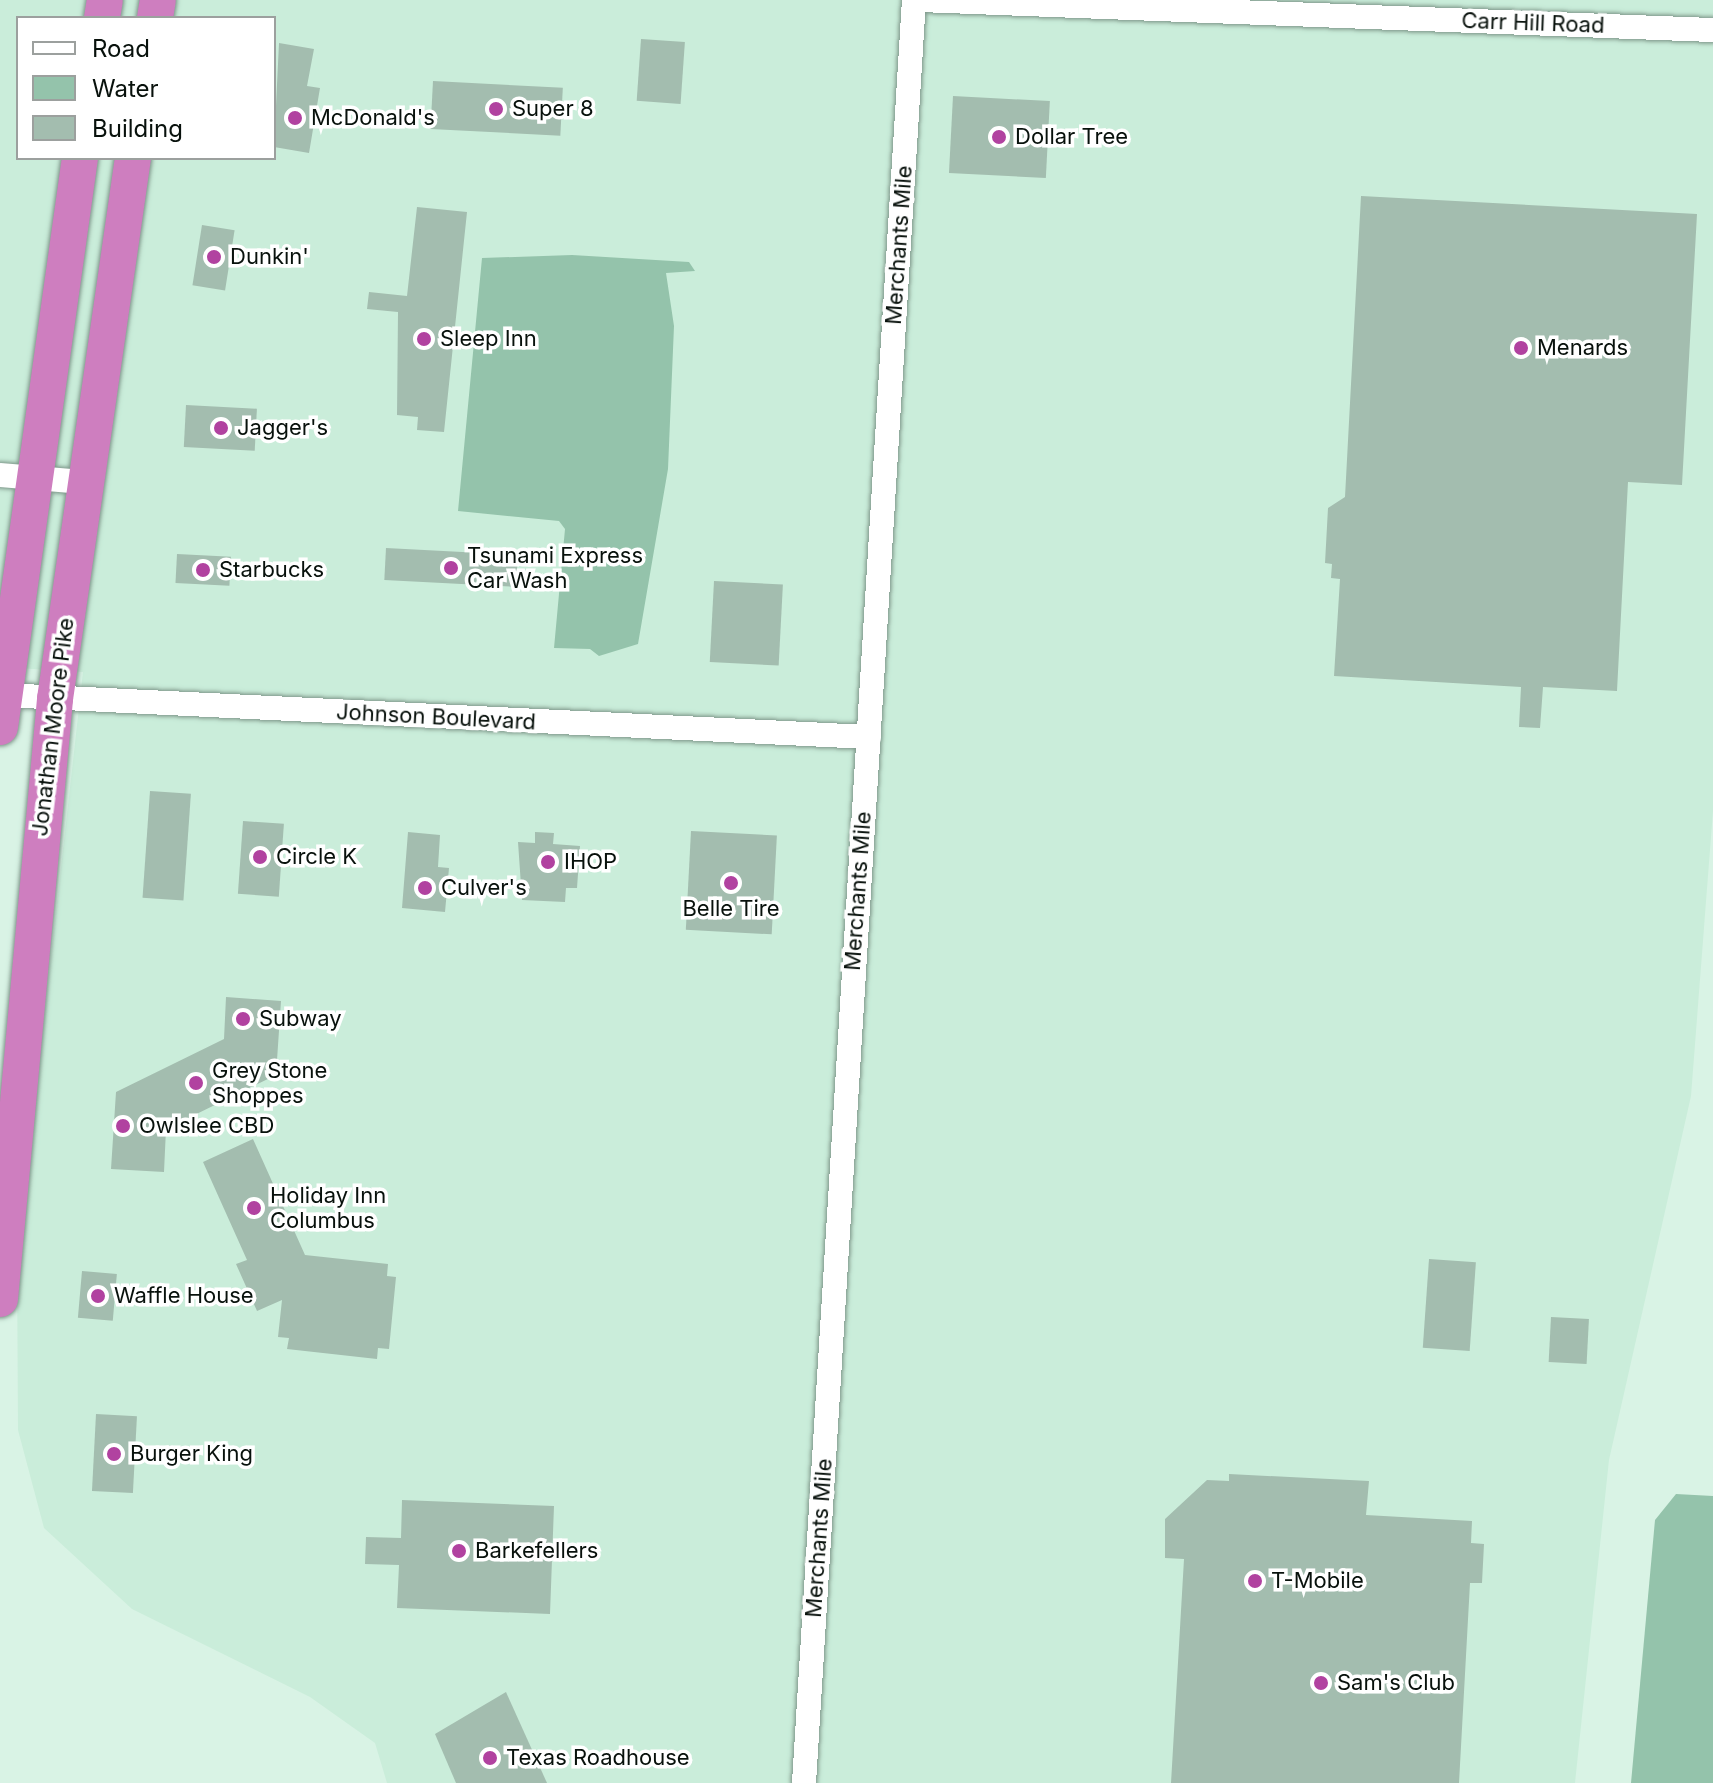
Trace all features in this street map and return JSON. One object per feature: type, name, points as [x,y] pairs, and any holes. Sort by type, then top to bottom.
[{"type":"highway","points":[[2,711],[16,476],[80,160]]},
{"type":"highway","name":"Jonathan Moore Pike","points":[[0,1299],[55,699],[83,482],[133,160]]},
{"type":"street","name":"Carr Hill Road","points":[[917,0],[1713,30]]},
{"type":"street","name":"Merchants Mile","points":[[804,1783],[917,0]]},
{"type":"street","points":[[16,476],[83,482]]},
{"type":"street","name":"Johnson Boulevard","points":[[2,711],[55,699],[869,737]]},
{"type":"shaded area","points":[[0,0],[1713,0],[1713,811],[1691,1096],[1609,1460],[1575,1783],[387,1783],[375,1743],[310,1697],[132,1609],[44,1528],[18,1430],[17,1259],[83,672],[0,667]]},
{"type":"water","points":[[572,255],[689,262],[695,271],[666,273],[674,326],[668,469],[638,644],[599,656],[590,649],[554,648],[565,529],[559,521],[458,511],[482,258]]},
{"type":"water","points":[[1676,1494],[1713,1496],[1713,1783],[1631,1783],[1655,1520]]},
{"type":"building","points":[[641,39],[685,42],[681,104],[637,101]]},
{"type":"building","name":"McDonald's","points":[[279,43],[314,49],[307,86],[320,88],[309,153],[276,147]]},
{"type":"building","name":"Super 8","points":[[433,81],[563,88],[560,136],[430,129]]},
{"type":"building","name":"Dollar Tree","points":[[953,96],[1050,101],[1046,178],[949,173]]},
{"type":"building","name":"Menards","points":[[1361,196],[1697,214],[1682,485],[1628,482],[1617,691],[1543,687],[1540,728],[1519,727],[1521,687],[1334,676],[1340,579],[1331,578],[1332,564],[1325,563],[1328,508],[1345,497]]},
{"type":"building","name":"Sleep Inn","points":[[417,207],[467,212],[444,432],[417,430],[418,417],[397,415],[398,312],[367,309],[369,292],[407,296]]},
{"type":"building","name":"Dunkin'","points":[[202,225],[235,230],[225,290],[192,285]]},
{"type":"building","name":"Jagger's","points":[[186,405],[257,409],[255,451],[184,447]]},
{"type":"building","name":"Tsunami Express Car Wash","points":[[386,548],[518,555],[516,587],[384,580]]},
{"type":"building","name":"Starbucks","points":[[177,554],[231,557],[229,586],[175,583]]},
{"type":"building","points":[[714,581],[783,585],[779,666],[710,662]]},
{"type":"building","points":[[150,791],[191,794],[183,901],[143,898]]},
{"type":"building","name":"Circle K","points":[[243,821],[284,824],[279,897],[238,894]]},
{"type":"building","name":"Belle Tire","points":[[691,831],[777,836],[772,934],[686,930]]},
{"type":"building","name":"Culver's","points":[[408,832],[440,835],[438,867],[449,868],[445,912],[402,908]]},
{"type":"building","name":"IHOP","points":[[535,832],[554,833],[553,844],[580,846],[577,888],[566,888],[565,902],[522,900],[518,842],[535,843]]},
{"type":"building","name":"Grey Stone Shoppes","points":[[226,997],[281,1001],[276,1075],[166,1129],[164,1172],[111,1169],[116,1092],[224,1039]]},
{"type":"building","name":"Holiday Inn Columbus","points":[[253,1139],[305,1255],[388,1264],[387,1276],[396,1277],[389,1349],[378,1348],[377,1359],[287,1349],[289,1338],[278,1337],[282,1300],[257,1311],[236,1264],[247,1260],[203,1162]]},
{"type":"building","points":[[1429,1259],[1476,1262],[1470,1351],[1423,1348]]},
{"type":"building","name":"Waffle House","points":[[82,1271],[117,1274],[113,1321],[78,1318]]},
{"type":"building","points":[[1551,1317],[1589,1319],[1587,1364],[1549,1362]]},
{"type":"building","name":"Burger King","points":[[96,1414],[137,1416],[133,1493],[92,1491]]},
{"type":"building","name":"Sam's Club","points":[[1229,1474],[1369,1481],[1366,1515],[1472,1521],[1471,1543],[1484,1544],[1482,1583],[1470,1583],[1459,1783],[1171,1783],[1184,1559],[1165,1558],[1165,1519],[1207,1480],[1229,1481]]},
{"type":"building","name":"Barkefellers","points":[[402,1500],[554,1506],[550,1614],[397,1608],[399,1565],[365,1564],[366,1537],[401,1538]]},
{"type":"building","name":"Texas Roadhouse","points":[[506,1692],[547,1783],[456,1783],[435,1734]]},
{"type":"place","name":"Super 8","points":[[496,109]]},
{"type":"place","name":"McDonald's","points":[[295,118]]},
{"type":"place","name":"Dollar Tree","points":[[999,137]]},
{"type":"place","name":"Dunkin'","points":[[214,257]]},
{"type":"place","name":"Sleep Inn","points":[[424,339]]},
{"type":"place","name":"Menards","points":[[1521,348]]},
{"type":"place","name":"Jagger's","points":[[221,428]]},
{"type":"place","name":"Tsunami Express Car Wash","points":[[451,568]]},
{"type":"place","name":"Starbucks","points":[[203,570]]},
{"type":"place","name":"Circle K","points":[[260,857]]},
{"type":"place","name":"IHOP","points":[[548,862]]},
{"type":"place","name":"Belle Tire","points":[[731,883]]},
{"type":"place","name":"Culver's","points":[[425,888]]},
{"type":"place","name":"Subway","points":[[243,1019]]},
{"type":"place","name":"Grey Stone Shoppes","points":[[196,1083]]},
{"type":"place","name":"Owlslee CBD","points":[[123,1126]]},
{"type":"place","name":"Holiday Inn Columbus","points":[[254,1208]]},
{"type":"place","name":"Waffle House","points":[[98,1296]]},
{"type":"place","name":"Burger King","points":[[114,1454]]},
{"type":"place","name":"Barkefellers","points":[[459,1551]]},
{"type":"place","name":"T-Mobile","points":[[1255,1581]]},
{"type":"place","name":"Sam's Club","points":[[1321,1683]]},
{"type":"place","name":"Texas Roadhouse","points":[[490,1758]]}]
